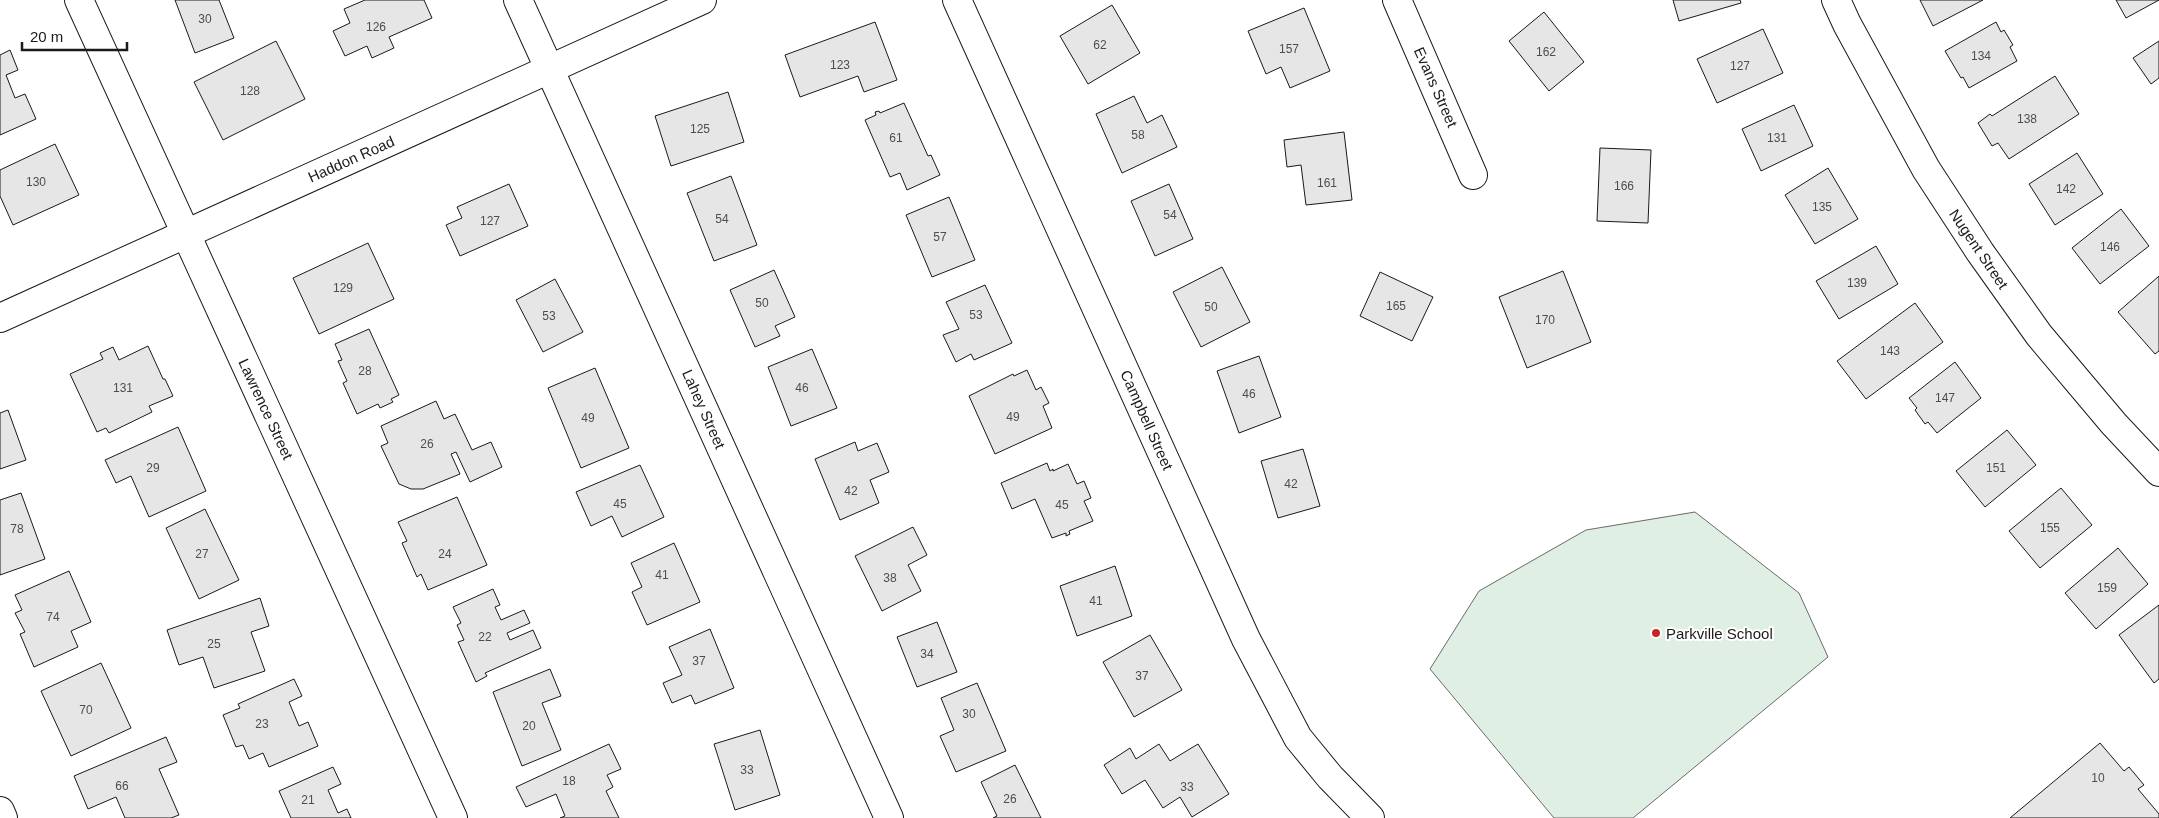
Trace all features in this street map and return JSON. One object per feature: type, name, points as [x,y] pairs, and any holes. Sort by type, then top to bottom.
[{"type":"street","name":"Lawrence Street","points":[[79,0],[453,818]]},
{"type":"street","name":"Lahey Street","points":[[518,0],[889,818]]},
{"type":"street","name":"Haddon Road","points":[[0,318],[702,0]]},
{"type":"street","name":"Campbell Street","points":[[957,0],[1246,639],[1298,738],[1330,777],[1370,818]]},
{"type":"street","name":"Evans Street","points":[[1397,0],[1435,83],[1473,175]]},
{"type":"street","name":"Nugent Street","points":[[1836,0],[1926,169],[1980,252],[2039,335],[2114,424],[2159,472]]},
{"type":"street","points":[[0,811],[3,818]]},
{"type":"green space","points":[[1695,512],[1799,593],[1828,657],[1633,818],[1554,818],[1430,669],[1479,591],[1586,530]]},
{"type":"building","points":[[175,0],[219,0],[234,38],[195,53]]},
{"type":"building","points":[[365,0],[424,0],[432,18],[389,37],[394,48],[372,58],[367,46],[345,56],[333,31],[350,23],[344,9]]},
{"type":"building","points":[[1673,0],[1740,0],[1741,3],[1679,21]]},
{"type":"building","points":[[1920,0],[1983,0],[1933,26]]},
{"type":"building","points":[[2116,0],[2159,0],[2126,18]]},
{"type":"building","points":[[1112,5],[1140,53],[1088,84],[1060,36]]},
{"type":"building","points":[[1304,8],[1330,71],[1290,88],[1281,67],[1266,74],[1248,31]]},
{"type":"building","points":[[1544,12],[1584,62],[1549,91],[1509,41]]},
{"type":"building","points":[[875,22],[897,80],[864,92],[858,76],[800,97],[785,55]]},
{"type":"building","points":[[1996,22],[2001,32],[2004,30],[2013,45],[2010,47],[2017,61],[1969,88],[1945,51]]},
{"type":"building","points":[[1763,29],[1783,73],[1717,103],[1697,59]]},
{"type":"building","points":[[276,41],[305,99],[223,140],[194,82]]},
{"type":"building","points":[[2159,41],[2159,78],[2151,84],[2133,58]]},
{"type":"building","points":[[10,50],[18,70],[6,75],[15,98],[25,94],[36,119],[0,135],[0,55]]},
{"type":"building","points":[[2055,76],[2079,114],[2009,159],[1998,143],[1992,146],[1978,123]]},
{"type":"building","points":[[728,92],[744,142],[671,166],[655,116]]},
{"type":"building","points":[[1134,96],[1147,123],[1162,115],[1177,147],[1122,173],[1096,114]]},
{"type":"building","points":[[904,103],[928,156],[931,155],[940,175],[907,190],[900,173],[890,177],[865,120],[876,115],[875,112],[879,111],[880,113]]},
{"type":"building","points":[[1794,105],[1813,146],[1761,171],[1742,129]]},
{"type":"building","points":[[1344,132],[1352,200],[1306,205],[1301,165],[1287,167],[1284,140]]},
{"type":"building","points":[[55,144],[79,195],[13,225],[0,196],[0,170]]},
{"type":"building","points":[[1600,148],[1651,150],[1648,223],[1597,221]]},
{"type":"building","points":[[2077,153],[2103,194],[2055,225],[2029,184]]},
{"type":"building","points":[[1828,168],[1858,219],[1815,244],[1785,195]]},
{"type":"building","points":[[731,176],[757,245],[714,261],[687,193]]},
{"type":"building","points":[[509,184],[528,226],[460,256],[446,225],[462,218],[457,207]]},
{"type":"building","points":[[1169,184],[1193,239],[1155,256],[1131,201]]},
{"type":"building","points":[[949,197],[975,260],[932,277],[906,215]]},
{"type":"building","points":[[2121,209],[2149,246],[2100,284],[2072,248]]},
{"type":"building","points":[[368,243],[394,299],[319,334],[293,278]]},
{"type":"building","points":[[1876,246],[1898,284],[1839,319],[1816,281]]},
{"type":"building","points":[[1222,267],[1250,322],[1201,347],[1173,292]]},
{"type":"building","points":[[774,270],[795,317],[775,326],[780,336],[755,347],[730,290]]},
{"type":"building","points":[[1563,271],[1591,342],[1527,368],[1499,297]]},
{"type":"building","points":[[1380,272],[1433,297],[1412,341],[1360,316]]},
{"type":"building","points":[[2159,276],[2159,351],[2155,354],[2118,312]]},
{"type":"building","points":[[555,279],[583,332],[543,352],[516,300]]},
{"type":"building","points":[[985,285],[1012,343],[974,360],[971,354],[956,362],[943,335],[959,329],[946,302]]},
{"type":"building","points":[[1915,303],[1943,342],[1866,399],[1837,361]]},
{"type":"building","points":[[369,329],[399,395],[391,399],[393,402],[380,408],[378,404],[357,414],[343,383],[347,381],[338,361],[342,360],[335,344]]},
{"type":"building","points":[[148,346],[173,396],[149,406],[152,412],[109,433],[106,428],[97,432],[70,374],[103,359],[100,353],[113,347],[119,360]]},
{"type":"building","points":[[812,349],[837,408],[791,426],[768,367]]},
{"type":"building","points":[[1259,356],[1281,417],[1239,433],[1217,371]]},
{"type":"building","points":[[1955,362],[1981,398],[1937,433],[1928,422],[1925,424],[1915,410],[1917,408],[1909,398]]},
{"type":"building","points":[[595,368],[629,448],[581,468],[548,388]]},
{"type":"building","points":[[1027,370],[1036,390],[1041,387],[1049,403],[1043,406],[1052,428],[995,454],[969,396],[1013,374],[1014,376]]},
{"type":"building","points":[[436,401],[444,419],[455,414],[472,450],[491,442],[502,467],[470,482],[456,452],[451,454],[460,474],[423,489],[411,489],[399,484],[381,446],[388,443],[381,426]]},
{"type":"building","points":[[8,410],[26,460],[0,469],[0,413]]},
{"type":"building","points":[[178,427],[206,491],[149,517],[131,476],[116,483],[105,460]]},
{"type":"building","points":[[2007,430],[2036,465],[1985,507],[1956,471]]},
{"type":"building","points":[[855,442],[858,451],[877,443],[889,472],[870,480],[879,503],[840,520],[815,459]]},
{"type":"building","points":[[1303,449],[1320,506],[1278,518],[1261,461]]},
{"type":"building","points":[[1047,463],[1050,471],[1068,464],[1077,484],[1084,481],[1091,498],[1084,501],[1093,521],[1069,531],[1070,534],[1066,536],[1066,533],[1052,538],[1035,499],[1012,509],[1001,483]]},
{"type":"building","points":[[640,465],[664,517],[622,537],[612,516],[591,526],[576,492]]},
{"type":"building","points":[[2061,488],[2092,525],[2040,568],[2009,531]]},
{"type":"building","points":[[21,493],[45,559],[0,575],[0,500]]},
{"type":"building","points":[[457,497],[487,565],[428,590],[421,574],[417,577],[402,543],[407,541],[398,522]]},
{"type":"building","points":[[205,509],[239,580],[199,599],[166,528]]},
{"type":"building","points":[[913,527],[927,555],[908,565],[921,591],[882,611],[855,556]]},
{"type":"building","points":[[674,543],[700,602],[647,625],[632,592],[642,587],[631,563]]},
{"type":"building","points":[[2118,548],[2148,584],[2096,629],[2065,593]]},
{"type":"building","points":[[1115,566],[1132,616],[1077,636],[1060,586]]},
{"type":"building","points":[[69,571],[91,622],[71,631],[78,647],[34,667],[20,634],[25,632],[15,613],[22,610],[15,595]]},
{"type":"building","points":[[493,589],[500,605],[495,607],[501,620],[524,610],[530,623],[507,633],[510,640],[533,630],[541,648],[485,673],[487,676],[476,682],[458,642],[464,640],[457,625],[461,623],[453,607]]},
{"type":"building","points":[[260,598],[269,626],[251,632],[265,671],[214,688],[203,657],[179,665],[167,630]]},
{"type":"building","points":[[2159,605],[2159,679],[2154,683],[2119,635]]},
{"type":"building","points":[[937,622],[957,672],[917,687],[897,637]]},
{"type":"building","points":[[710,629],[734,688],[695,704],[691,695],[672,703],[663,683],[682,675],[669,647]]},
{"type":"building","points":[[1150,635],[1182,690],[1134,717],[1103,662]]},
{"type":"building","points":[[101,663],[131,728],[71,756],[41,691]]},
{"type":"building","points":[[550,669],[561,696],[542,703],[561,750],[522,766],[493,692]]},
{"type":"building","points":[[294,679],[302,696],[289,702],[299,726],[308,722],[318,746],[269,767],[263,753],[249,759],[243,745],[236,747],[223,715],[240,708],[238,704]]},
{"type":"building","points":[[977,683],[1006,751],[956,772],[940,736],[954,730],[941,698]]},
{"type":"building","points":[[760,730],[780,795],[735,810],[714,744]]},
{"type":"building","points":[[166,737],[177,762],[159,769],[179,815],[171,818],[125,818],[116,797],[88,809],[74,776]]},
{"type":"building","points":[[2100,743],[2124,771],[2129,767],[2144,785],[2138,789],[2159,814],[2159,818],[2010,818]]},
{"type":"building","points":[[609,744],[621,769],[607,775],[613,787],[606,791],[619,818],[560,818],[565,816],[556,794],[526,807],[516,787]]},
{"type":"building","points":[[1159,744],[1170,761],[1198,744],[1229,794],[1192,817],[1180,797],[1163,808],[1145,780],[1122,794],[1104,765],[1130,748],[1136,759]]},
{"type":"building","points":[[1015,765],[1041,818],[993,818],[997,816],[981,782]]},
{"type":"building","points":[[333,767],[341,784],[328,790],[338,813],[347,809],[351,818],[291,818],[279,791]]},
{"type":"place","name":"Parkville School","points":[[1656,633]]}]
